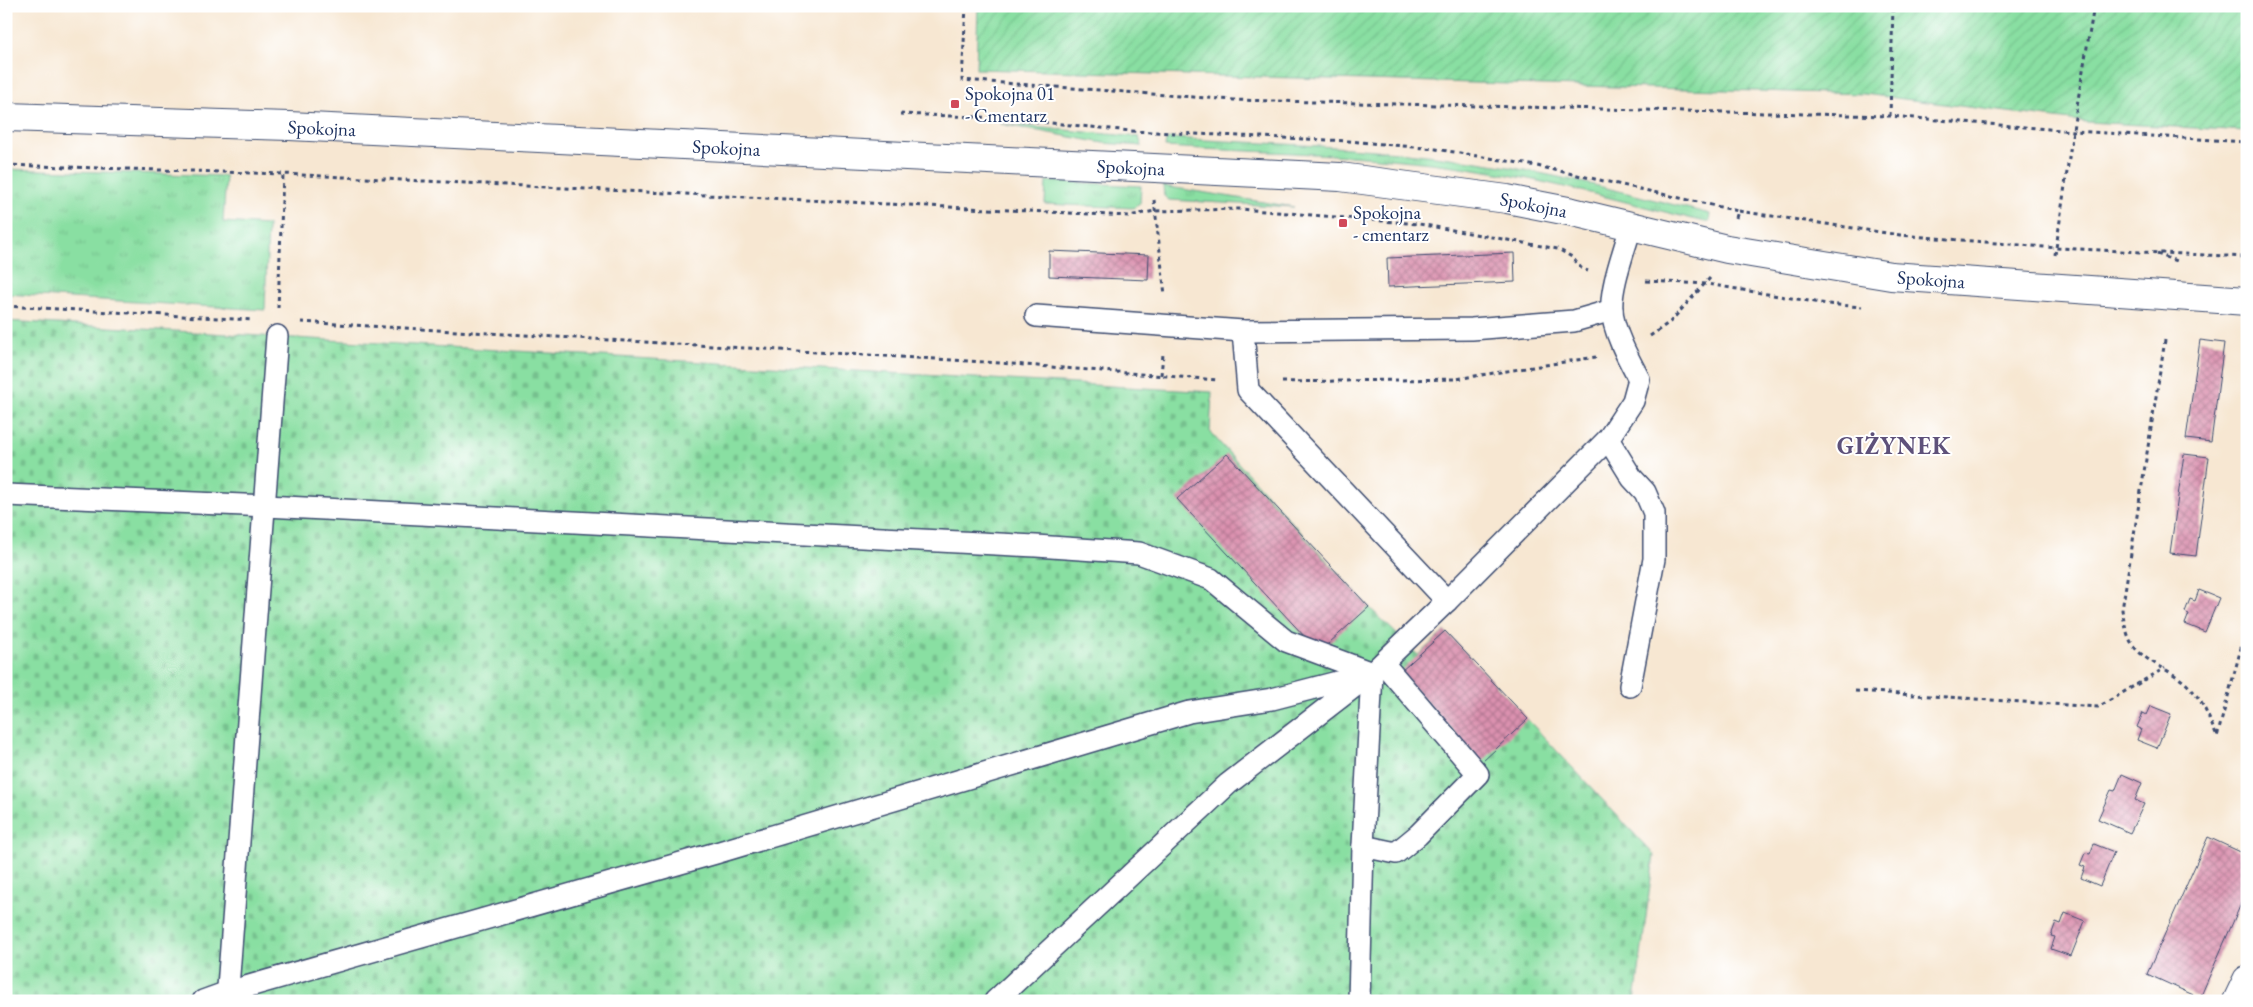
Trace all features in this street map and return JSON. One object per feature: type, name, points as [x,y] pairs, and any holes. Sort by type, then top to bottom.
[{"type":"street","name":"Spokojna","points":[[6,117],[309,126],[1340,177],[1507,199],[1726,249],[1891,276],[2247,301]]},
{"type":"street","points":[[2237,1001],[2247,980]]},
{"type":"lane","points":[[994,1001],[1228,784],[1378,668],[1608,439],[1633,401],[1639,378],[1625,352],[1612,310],[1616,279],[1631,226]]},
{"type":"lane","points":[[1036,316],[1243,331],[1472,329],[1574,321],[1612,310]]},
{"type":"lane","points":[[1243,331],[1248,390],[1447,601]]},
{"type":"lane","points":[[227,996],[266,506],[277,336]]},
{"type":"lane","points":[[1608,439],[1632,478],[1645,492],[1654,514],[1654,559],[1630,686]]},
{"type":"lane","points":[[6,495],[266,506],[1139,553],[1210,579],[1286,641],[1378,668],[1478,774],[1418,835],[1396,853],[1363,846]]},
{"type":"lane","points":[[1359,1001],[1363,846],[1378,668]]},
{"type":"lane","points":[[203,1001],[227,996],[1189,712],[1272,699],[1378,668]]},
{"type":"path","points":[[966,6],[962,80],[1234,100],[1890,116],[2072,131],[2247,142]]},
{"type":"path","points":[[1890,116],[1894,6]]},
{"type":"path","points":[[2047,287],[2057,248],[2072,131],[2094,6]]},
{"type":"path","points":[[1155,132],[1153,168],[1155,211],[1166,306],[1161,375]]},
{"type":"path","points":[[6,165],[283,174],[1129,216],[1155,211],[1240,209],[1419,224],[1558,249],[1572,257],[1581,268],[1616,279],[1707,284],[1827,304],[1867,307]]},
{"type":"path","points":[[277,336],[283,174]]},
{"type":"path","points":[[2154,253],[2247,257]]},
{"type":"path","points":[[2165,340],[2122,610],[2126,632],[2138,652],[2165,668],[2192,690],[2202,704],[2217,737],[2247,626]]},
{"type":"path","points":[[1855,691],[2098,707],[2165,668]]},
{"type":"green space","points":[[978,6],[2247,6],[2247,131],[2087,122],[1864,94],[976,69]]},
{"type":"green space","points":[[1001,124],[1139,137],[1142,146],[1103,143]]},
{"type":"green space","points":[[1169,138],[1359,149],[1472,161],[1562,178],[1651,199],[1710,214],[1709,221],[1705,222],[1558,185],[1468,168],[1355,156],[1165,147],[1166,141]]},
{"type":"green space","points":[[6,169],[226,176],[223,222],[268,225],[265,310],[6,294]]},
{"type":"green space","points":[[1046,181],[1141,186],[1140,204],[1133,208],[1045,204]]},
{"type":"green space","points":[[1163,186],[1294,207],[1169,200],[1164,196]]},
{"type":"green space","points":[[6,321],[1212,392],[1210,432],[1369,607],[1418,655],[1445,631],[1654,855],[1635,1001],[6,1001]]},
{"type":"building","points":[[1049,251],[1149,255],[1148,280],[1049,276]]},
{"type":"building","points":[[1514,253],[1515,282],[1388,287],[1387,258]]},
{"type":"building","points":[[2200,340],[2224,343],[2211,442],[2186,439]]},
{"type":"building","points":[[1227,454],[1369,607],[1319,652],[1177,499]]},
{"type":"building","points":[[2184,454],[2209,457],[2196,556],[2170,553]]},
{"type":"building","points":[[2199,590],[2219,598],[2205,632],[2185,624],[2189,614],[2185,612],[2190,599],[2195,601]]},
{"type":"building","points":[[1445,631],[1528,719],[1482,762],[1399,673]]},
{"type":"building","points":[[2151,706],[2171,714],[2157,748],[2137,740],[2141,729],[2137,727],[2143,713],[2147,715]]},
{"type":"building","points":[[2122,774],[2142,783],[2135,800],[2144,804],[2130,833],[2098,819],[2111,790],[2115,791]]},
{"type":"building","points":[[2208,837],[2247,855],[2247,890],[2200,998],[2147,974]]},
{"type":"building","points":[[2094,844],[2114,852],[2100,886],[2081,878],[2085,867],[2080,865],[2085,853],[2090,854]]},
{"type":"building","points":[[2065,913],[2085,921],[2071,956],[2051,949],[2055,937],[2051,936],[2056,922],[2061,924]]},
{"type":"place","name":"Spokojna 01 - Cmentarz","points":[[955,104]]},
{"type":"place","name":"Spokojna - cmentarz","points":[[1343,223]]},
{"type":"district","name":"GIŻYNEK","points":[[1894,446]]}]
